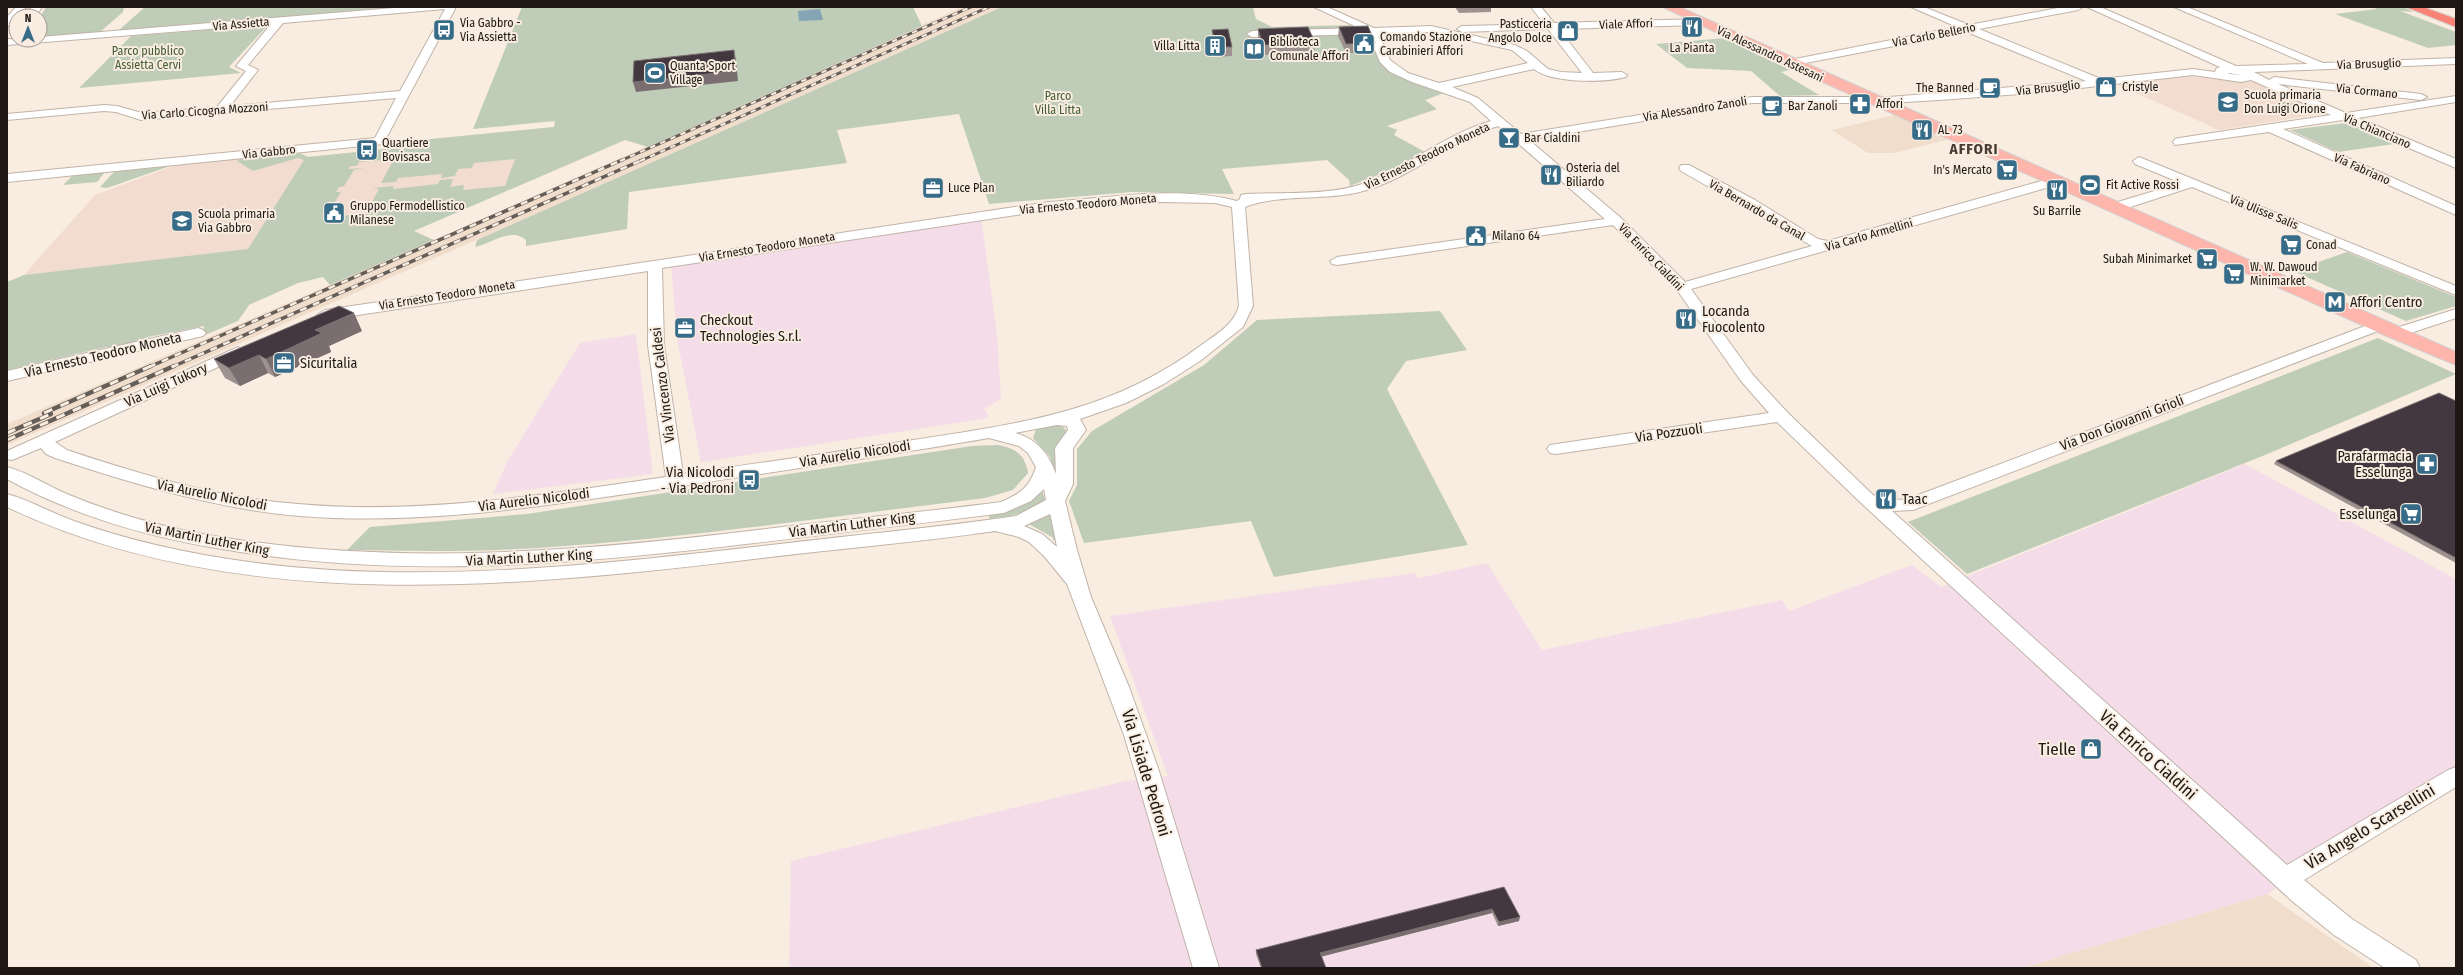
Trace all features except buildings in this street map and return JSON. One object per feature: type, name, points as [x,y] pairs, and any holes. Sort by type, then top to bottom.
[{"type":"highway","points":[[2412,7],[2456,23]]},
{"type":"highway","points":[[2439,7],[2456,13]]},
{"type":"main road","name":"Via Alessandro Astesani","points":[[1669,7],[1871,100],[2116,207],[2386,330],[2456,359]]},
{"type":"street","points":[[7,23],[21,7]]},
{"type":"street","name":"Via Assietta","points":[[48,39],[442,7]]},
{"type":"street","name":"Via Gabbro","points":[[7,178],[379,141],[452,7]]},
{"type":"street","points":[[1320,7],[1372,30]]},
{"type":"street","points":[[1916,7],[2099,82]]},
{"type":"street","name":"Via Carlo Bellerio","points":[[1790,63],[2078,7]]},
{"type":"street","points":[[2092,7],[2235,70],[2248,73],[2254,78]]},
{"type":"street","points":[[2179,7],[2322,66]]},
{"type":"street","points":[[1538,11],[1590,76]]},
{"type":"street","points":[[220,111],[253,70],[241,66],[279,21]]},
{"type":"street","name":"Viale Affori","points":[[1431,30],[1548,25],[1700,22]]},
{"type":"street","points":[[1431,30],[1443,25]]},
{"type":"street","points":[[1252,34],[1372,30],[1431,30],[1517,49],[1529,56],[1536,65],[1548,72],[1561,75],[1622,75]]},
{"type":"street","name":"Via Enrico Cialdini","points":[[1372,30],[1385,62],[1409,76],[1441,87],[1455,90],[1474,100],[1521,138],[1616,221],[1682,287],[1747,378],[1781,416],[1865,497],[2285,879],[2343,926],[2407,968]]},
{"type":"street","name":"Via Brusuglio","points":[[2224,76],[2220,72],[2221,70],[2456,61]]},
{"type":"street","points":[[1441,87],[1536,65]]},
{"type":"street","name":"Via Brusuglio","points":[[1871,100],[2038,90],[2193,72],[2241,79],[2254,78]]},
{"type":"street","name":"Via Cormano","points":[[2254,78],[2419,96],[2455,98]]},
{"type":"street","name":"Via Chianciano","points":[[2254,78],[2456,164]]},
{"type":"street","name":"Via Carlo Cicogna Mozzoni","points":[[7,117],[104,108],[117,109],[141,118],[405,94]]},
{"type":"street","points":[[2179,142],[2455,98]]},
{"type":"street","name":"Via Alessandro Zanoli","points":[[1521,138],[1745,101],[1871,100]]},
{"type":"street","name":"Via Ernesto Teodoro Moneta","points":[[315,318],[655,264],[1049,206],[1144,198],[1215,200],[1357,189],[1415,164],[1477,128],[1500,122]]},
{"type":"street","name":"Via Fabriano","points":[[2268,127],[2456,211]]},
{"type":"street","name":"Via Ulisse Salis","points":[[2139,161],[2456,291]]},
{"type":"street","name":"Via Bernardo da Canal","points":[[1685,168],[1750,203],[1813,242],[1831,246]]},
{"type":"street","name":"Via Carlo Armellini","points":[[1682,287],[2056,181]]},
{"type":"street","points":[[2116,207],[2193,183]]},
{"type":"street","name":"Via Ernesto Teodoro Moneta","points":[[1215,200],[1238,205],[1258,197]]},
{"type":"street","points":[[1025,441],[1026,433],[1031,425],[1094,410],[1150,387],[1188,363],[1229,332],[1243,317],[1246,306],[1238,205]]},
{"type":"street","points":[[1337,260],[1616,221]]},
{"type":"street","name":"Via Vincenzo Caldesi","points":[[655,264],[656,345],[675,482]]},
{"type":"street","name":"Via Don Giovanni Grioli","points":[[1865,497],[1885,505],[1907,506],[2386,330],[2456,313]]},
{"type":"street","name":"Via Ernesto Teodoro Moneta","points":[[7,376],[198,333]]},
{"type":"street","name":"Via Luigi Tukory","points":[[9,464],[44,440],[253,345]]},
{"type":"street","name":"Via Pozzuoli","points":[[1556,449],[1781,416]]},
{"type":"street","points":[[1055,503],[1065,485],[1062,456],[1064,448],[1077,430],[1074,422],[1057,420]]},
{"type":"street","name":"Via Aurelio Nicolodi","points":[[44,440],[55,452],[141,480],[245,504],[298,510],[374,513],[432,512],[523,502],[675,482],[984,434],[1031,425]]},
{"type":"street","points":[[984,434],[1025,441],[1037,454],[1044,468]]},
{"type":"street","name":"Via Martin Luther King","points":[[9,464],[40,490],[89,510],[178,535],[270,552],[368,560],[476,561],[586,555],[1004,507],[1026,498],[1034,492],[1042,477],[1044,468]]},
{"type":"street","name":"Via Lisiade Pedroni","points":[[1044,468],[1055,503],[1075,582],[1124,701],[1206,968]]},
{"type":"street","name":"Via Martin Luther King","points":[[7,500],[80,530],[156,551],[226,565],[301,575],[406,580],[467,579],[612,569],[987,525],[1020,521],[1055,503]]},
{"type":"street","points":[[1900,529],[1897,518],[1907,506]]},
{"type":"street","name":"Via Lisiade Pedroni","points":[[987,525],[1021,530],[1035,537],[1050,549],[1075,582]]},
{"type":"street","name":"Via Angelo Scarsellini","points":[[2285,879],[2456,776]]},
{"type":"shaded area","points":[[963,7],[1002,7],[561,203],[7,445],[7,424],[434,240]]},
{"type":"shaded area","name":"Scuola primaria Don Luigi Orione","points":[[2184,76],[2255,82],[2328,113],[2219,130],[2116,84]]},
{"type":"shaded area","points":[[1902,113],[1957,137],[1894,153],[1868,153],[1832,130]]},
{"type":"shaded area","points":[[555,121],[625,140],[413,231],[24,275],[95,195],[176,165],[299,153],[308,157],[386,149],[390,143],[554,127]]},
{"type":"shaded area","points":[[981,217],[997,334],[1001,399],[984,409],[989,416],[983,419],[701,462],[677,338],[671,264]]},
{"type":"shaded area","points":[[636,334],[653,474],[493,494],[507,462],[580,343]]},
{"type":"shaded area","points":[[2245,464],[2456,579],[2456,770],[2267,894],[2022,968],[789,968],[791,861],[1126,781],[1168,776],[1110,616],[1415,573],[1418,578],[1487,563],[1542,650],[1782,600],[1789,611],[1912,565],[1941,587]]},
{"type":"shaded area","points":[[2267,894],[2374,968],[2022,968]]},
{"type":"green space","points":[[2393,6],[2409,9],[2413,12],[2400,11],[2456,32],[2456,45],[2428,48],[2335,14],[2377,9],[2371,7]]},
{"type":"green space","points":[[124,7],[123,12],[100,32],[48,36],[48,8],[45,8]]},
{"type":"green space","points":[[145,7],[409,7],[118,31]]},
{"type":"green space","points":[[522,7],[913,7],[922,26],[648,147],[625,140],[414,231],[434,240],[330,285],[323,277],[298,283],[249,305],[238,321],[203,336],[204,326],[148,337],[131,346],[106,347],[7,370],[7,282],[24,275],[248,249],[304,160],[298,158],[253,171],[237,161],[240,159],[299,153],[308,157],[386,149],[390,143],[554,127],[555,121],[473,129]],"holes":[[[394,159],[381,183],[396,182],[398,178],[442,174],[441,178],[455,176],[458,169],[472,168],[474,163],[515,159],[505,186],[463,190],[464,185],[450,187],[453,179],[440,180],[438,184],[393,189],[394,186],[373,188],[379,189],[368,209],[361,212],[367,212],[364,216],[349,218],[350,215],[343,216],[341,219],[324,221],[327,215],[322,215],[324,212],[342,209],[330,210],[341,192],[336,192],[339,187],[344,186],[354,170],[364,168],[349,169],[350,166],[357,166],[359,162]]]},
{"type":"green space","name":"Parco Villa Litta","points":[[1002,7],[1253,7],[1256,19],[1272,27],[1354,25],[1367,35],[1382,65],[1447,92],[1425,100],[1437,109],[1387,126],[1397,130],[1394,135],[1425,152],[1399,167],[1350,186],[1349,180],[1327,160],[1222,169],[1234,194],[1132,192],[989,204],[959,114],[837,130],[847,163],[629,192],[627,229],[526,246],[526,240],[520,236],[514,235],[500,238],[475,247],[477,240]]},
{"type":"green space","name":"Parco pubblico Assietta Cervi","points":[[268,25],[229,67],[241,73],[79,88],[131,36]]},
{"type":"green space","points":[[1725,38],[1790,70],[1781,72],[1819,95],[1780,96],[1751,71],[1687,68],[1656,44]]},
{"type":"green space","points":[[2277,101],[2293,103],[2301,114],[2285,112]]},
{"type":"green space","points":[[2346,123],[2394,144],[2338,152],[2290,130]]},
{"type":"green space","points":[[170,166],[107,188],[100,187],[114,172]]},
{"type":"green space","points":[[105,172],[97,182],[63,185],[73,175]]},
{"type":"green space","points":[[2347,252],[2456,297],[2456,306],[2406,321],[2293,271]]},
{"type":"green space","points":[[1440,311],[1467,350],[1406,361],[1387,389],[1468,545],[1274,577],[1251,521],[1084,543],[1069,501],[1077,485],[1077,449],[1092,431],[1204,365],[1257,320]]},
{"type":"green space","points":[[2378,338],[2456,374],[2260,457],[1967,574],[1908,522]]},
{"type":"green space","points":[[1054,423],[1062,426],[1068,432],[1060,473],[1055,475],[1050,457],[1033,438],[1036,429]]},
{"type":"green space","points":[[997,445],[1009,448],[1018,453],[1027,466],[1028,473],[1013,490],[985,498],[761,526],[593,544],[490,550],[347,550],[370,527],[527,514],[972,446]]},
{"type":"green space","points":[[1042,491],[1046,503],[1011,516],[989,519],[989,515],[1004,512]]},
{"type":"green space","points":[[1050,515],[1060,542],[1056,544],[1052,537],[1029,524]]},
{"type":"water","points":[[820,9],[823,20],[799,21],[798,11]]},
{"type":"railway","points":[[620,161],[971,7]]},
{"type":"railway","points":[[640,161],[989,7]]},
{"type":"railway","points":[[149,367],[622,160]]},
{"type":"railway","points":[[172,367],[642,160]]},
{"type":"railway","points":[[44,413],[151,366]]},
{"type":"railway","points":[[7,440],[174,366]]},
{"type":"railway","points":[[7,433],[51,414]]},
{"type":"place","name":"La Pianta","points":[[1692,27]]},
{"type":"place","name":"Via Gabbro - Via Assietta","points":[[444,30]]},
{"type":"place","name":"Pasticceria Angolo Dolce","points":[[1568,31]]},
{"type":"place","name":"Comando Stazione Carabinieri Affori","points":[[1364,44]]},
{"type":"place","name":"Villa Litta","points":[[1215,46]]},
{"type":"place","name":"Biblioteca Comunale Affori","points":[[1254,49]]},
{"type":"place","name":"Quanta Sport Village","points":[[655,73]]},
{"type":"place","name":"Cristyle","points":[[2106,87]]},
{"type":"place","name":"The Banned","points":[[1990,88]]},
{"type":"place","name":"Scuola primaria Don Luigi Orione","points":[[2228,102]]},
{"type":"place","name":"Affori","points":[[1860,104]]},
{"type":"place","name":"Bar Zanoli","points":[[1772,106]]},
{"type":"place","name":"AL 73","points":[[1922,130]]},
{"type":"place","name":"Bar Cialdini","points":[[1509,138]]},
{"type":"place","name":"Quartiere Bovisasca","points":[[367,150]]},
{"type":"place","name":"In's Mercato","points":[[2007,170]]},
{"type":"place","name":"Osteria del Biliardo","points":[[1551,175]]},
{"type":"place","name":"Fit Active Rossi","points":[[2090,185]]},
{"type":"place","name":"Luce Plan","points":[[933,188]]},
{"type":"place","name":"Su Barrile","points":[[2057,190]]},
{"type":"place","name":"Gruppo Fermodellistico Milanese","points":[[334,213]]},
{"type":"place","name":"Scuola primaria Via Gabbro","points":[[182,221]]},
{"type":"place","name":"Milano 64","points":[[1476,236]]},
{"type":"place","name":"Conad","points":[[2291,245]]},
{"type":"place","name":"Subah Minimarket","points":[[2207,259]]},
{"type":"place","name":"W. W. Dawoud Minimarket","points":[[2234,274]]},
{"type":"place","name":"Affori Centro","points":[[2335,302]]},
{"type":"place","name":"Locanda Fuocolento","points":[[1686,319]]},
{"type":"place","name":"Checkout Technologies S.r.l.","points":[[685,328]]},
{"type":"place","name":"Sicuritalia","points":[[284,363]]},
{"type":"place","name":"Parafarmacia Esselunga","points":[[2427,464]]},
{"type":"place","name":"Via Nicolodi - Via Pedroni","points":[[749,480]]},
{"type":"place","name":"Taac","points":[[1886,499]]},
{"type":"place","name":"Esselunga","points":[[2411,514]]},
{"type":"place","name":"Tielle","points":[[2091,749]]},
{"type":"district","name":"AFFORI","points":[[1974,149]]}]
